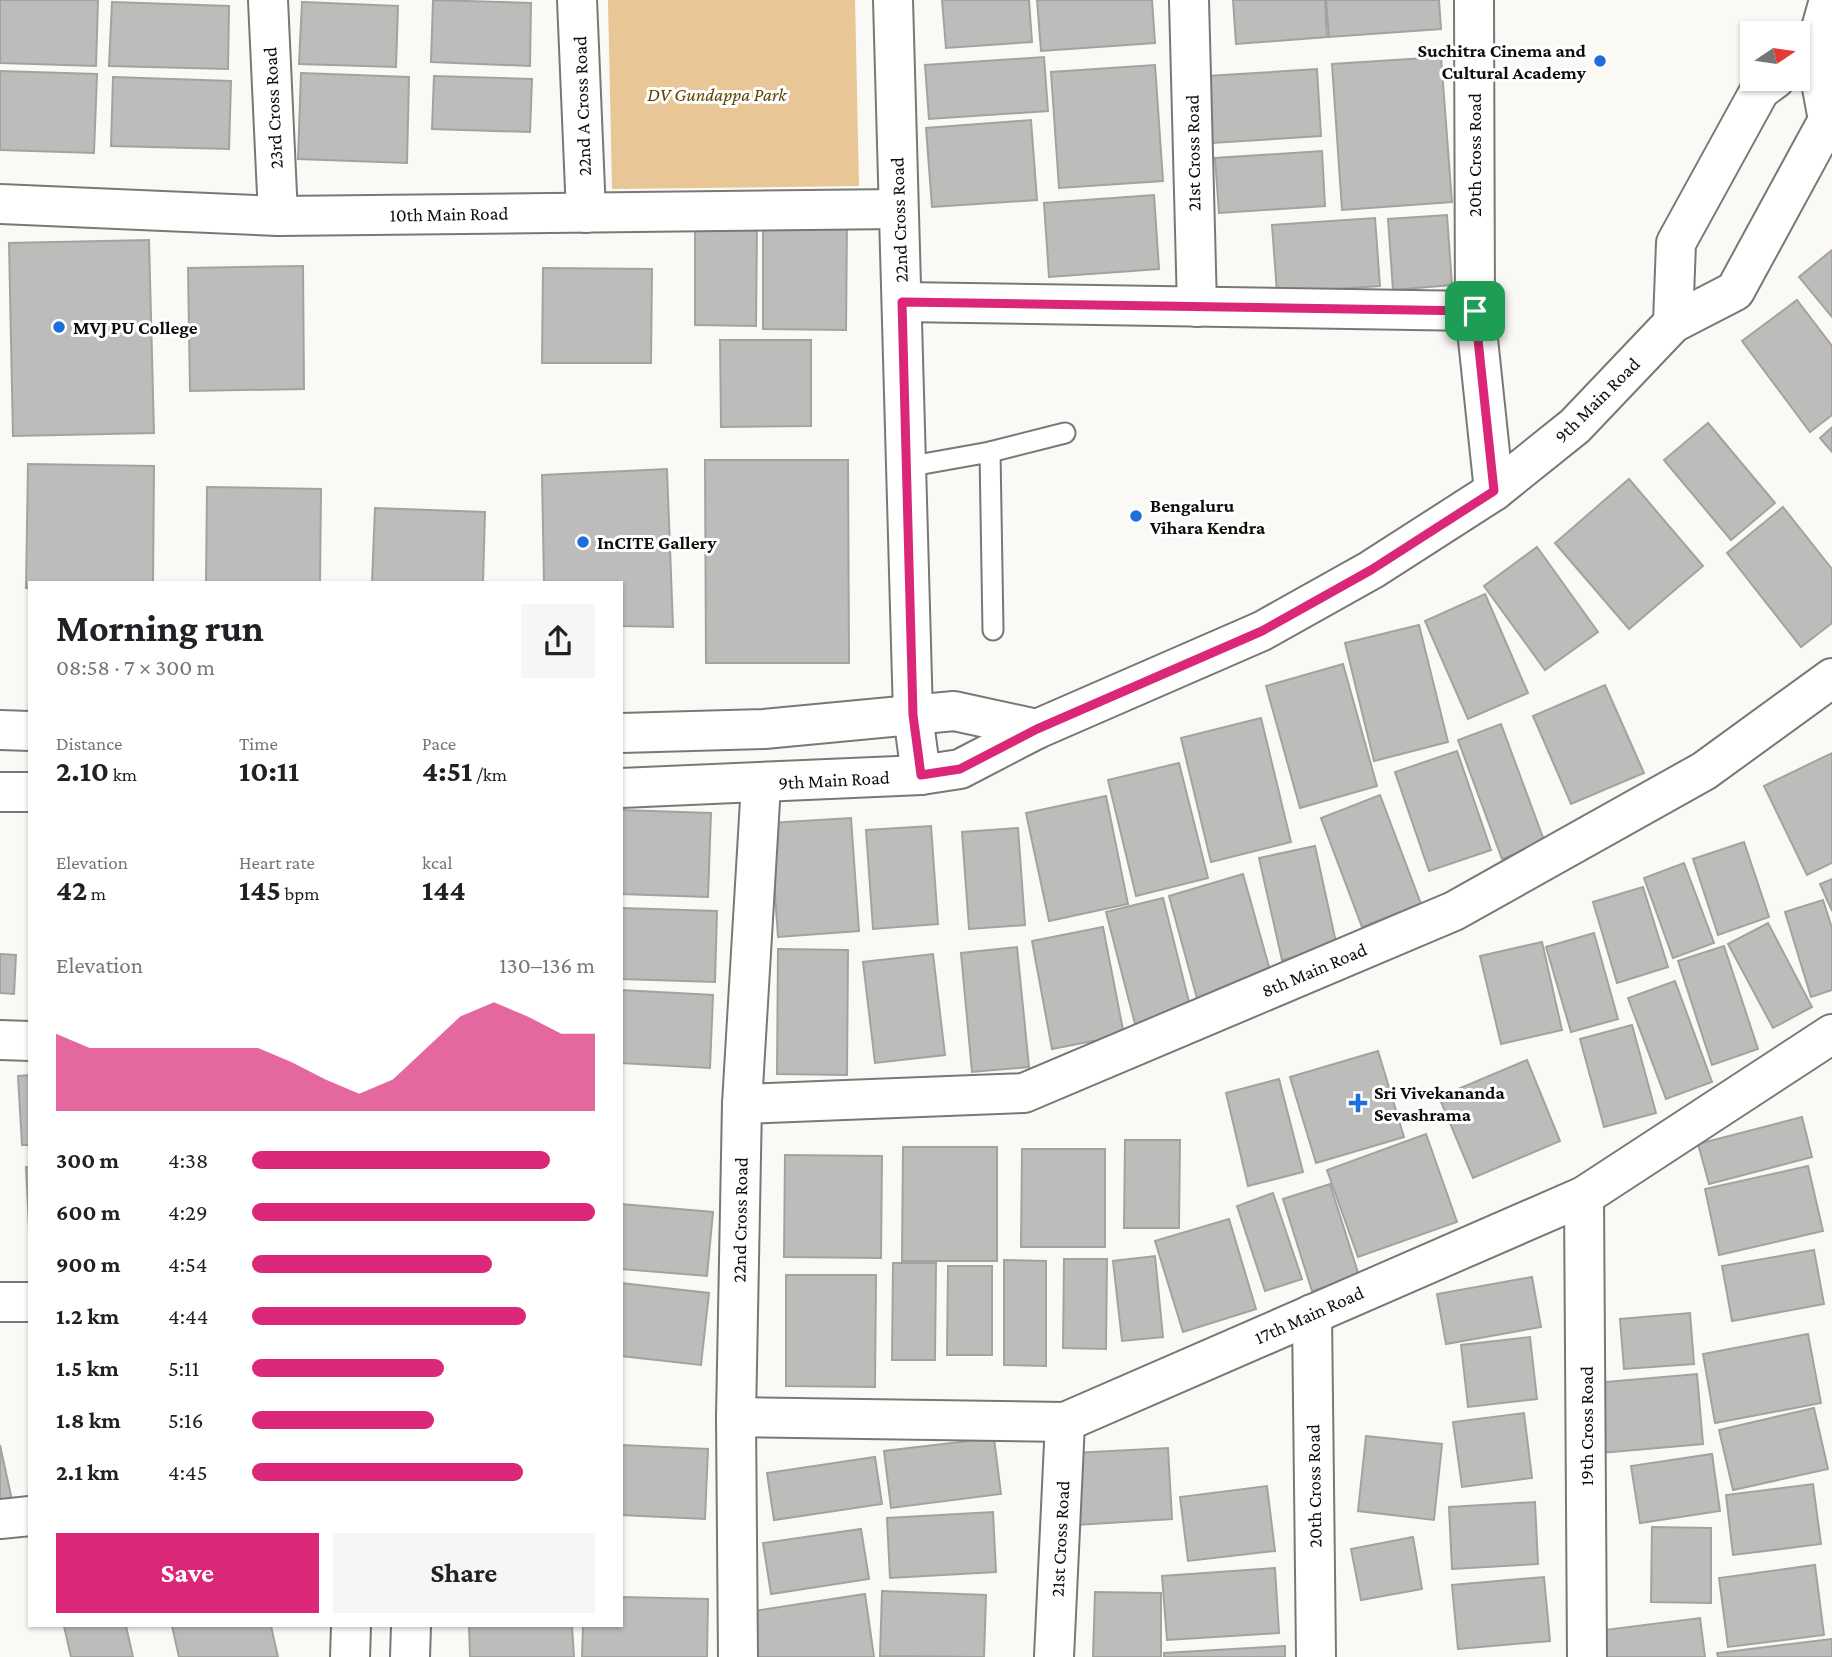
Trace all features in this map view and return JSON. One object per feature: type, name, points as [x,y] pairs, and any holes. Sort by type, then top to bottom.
[{"type":"street","name":"23rd Cross Road","points":[[268,0],[278,216]]},
{"type":"street","name":"22nd A Cross Road","points":[[577,0],[586,213]]},
{"type":"street","name":"22nd Cross Road","points":[[893,0],[913,715],[921,775]]},
{"type":"street","name":"21st Cross Road","points":[[1189,0],[1197,307]]},
{"type":"street","name":"20th Cross Road","points":[[1474,0],[1475,311],[1494,491]]},
{"type":"street","name":"9th Main Road","points":[[623,788],[761,784],[921,775],[960,769],[1037,729],[1262,631],[1371,570],[1494,491],[1575,426],[1673,323],[1735,291],[1828,120],[1820,29]]},
{"type":"street","points":[[1673,323],[1676,243],[1758,91]]},
{"type":"street","name":"10th Main Road","points":[[0,204],[278,216],[898,209]]},
{"type":"street","points":[[902,302],[1475,311]]},
{"type":"street","name":"8th Main Road","points":[[742,1104],[1024,1093],[1454,911],[1704,771],[1832,678]]},
{"type":"street","points":[[623,733],[764,729],[954,711],[1037,729]]},
{"type":"street","points":[[0,730],[28,731]]},
{"type":"street","name":"22nd Cross Road","points":[[738,1657],[736,1417],[742,1104],[761,784]]},
{"type":"street","points":[[0,792],[28,792]]},
{"type":"street","name":"17th Main Road","points":[[736,1417],[1065,1422],[1584,1196],[1832,1034]]},
{"type":"street","points":[[0,1040],[28,1041]]},
{"type":"street","name":"19th Cross Road","points":[[1584,1196],[1587,1657]]},
{"type":"street","points":[[0,1302],[28,1302]]},
{"type":"street","name":"20th Cross Road","points":[[1312,1314],[1316,1657]]},
{"type":"street","name":"21st Cross Road","points":[[1054,1657],[1065,1422]]},
{"type":"street","points":[[0,1519],[28,1516]]},
{"type":"street","points":[[350,1657],[351,1627]]},
{"type":"street","points":[[410,1657],[411,1627]]},
{"type":"lane","points":[[906,467],[990,452],[1065,433]]},
{"type":"lane","points":[[990,452],[993,630]]},
{"type":"green space","name":"DV Gundappa Park","points":[[608,0],[855,0],[859,186],[612,189]]},
{"type":"building","points":[[0,0],[98,0],[96,66],[0,63]]},
{"type":"building","points":[[433,0],[531,3],[530,66],[431,62]]},
{"type":"building","points":[[942,0],[1029,0],[1032,42],[946,48]]},
{"type":"building","points":[[1037,0],[1152,0],[1155,43],[1041,51]]},
{"type":"building","points":[[1233,0],[1325,0],[1327,37],[1236,44]]},
{"type":"building","points":[[1326,0],[1439,0],[1441,29],[1329,37]]},
{"type":"building","points":[[112,2],[229,6],[228,69],[109,66]]},
{"type":"building","points":[[302,2],[398,6],[396,67],[299,64]]},
{"type":"building","points":[[1044,57],[1048,111],[929,119],[925,65]]},
{"type":"building","points":[[1441,57],[1452,202],[1342,210],[1332,64]]},
{"type":"building","points":[[1155,65],[1163,181],[1059,188],[1051,72]]},
{"type":"building","points":[[1317,69],[1321,136],[1212,143],[1208,76]]},
{"type":"building","points":[[0,71],[97,74],[94,153],[0,150]]},
{"type":"building","points":[[301,73],[409,77],[407,163],[298,159]]},
{"type":"building","points":[[434,76],[532,79],[530,132],[432,129]]},
{"type":"building","points":[[113,77],[231,81],[229,149],[111,146]]},
{"type":"building","points":[[1031,120],[1037,200],[932,207],[926,128]]},
{"type":"building","points":[[1322,151],[1325,206],[1219,213],[1215,158]]},
{"type":"building","points":[[1154,195],[1159,269],[1049,277],[1044,203]]},
{"type":"building","points":[[1447,215],[1452,285],[1393,290],[1388,219]]},
{"type":"building","points":[[1375,218],[1380,286],[1277,293],[1272,225]]},
{"type":"building","points":[[695,223],[757,224],[756,326],[695,325]]},
{"type":"building","points":[[763,223],[847,223],[846,330],[763,329]]},
{"type":"building","points":[[149,240],[154,433],[13,436],[9,243]]},
{"type":"building","points":[[1832,250],[1832,317],[1799,277]]},
{"type":"building","points":[[303,266],[304,389],[190,391],[188,268]]},
{"type":"building","points":[[543,268],[652,269],[651,363],[542,363]]},
{"type":"building","points":[[1797,300],[1832,346],[1832,415],[1810,432],[1742,341]]},
{"type":"building","points":[[720,340],[811,340],[811,426],[721,427]]},
{"type":"building","points":[[1708,423],[1775,503],[1731,540],[1664,460]]},
{"type":"building","points":[[1832,427],[1832,452],[1820,438]]},
{"type":"building","points":[[705,460],[848,460],[849,663],[706,663]]},
{"type":"building","points":[[28,464],[154,466],[153,581],[28,581],[26,588]]},
{"type":"building","points":[[667,469],[673,627],[623,626],[623,581],[544,581],[542,475]]},
{"type":"building","points":[[1629,479],[1703,566],[1629,629],[1555,543]]},
{"type":"building","points":[[207,487],[321,489],[320,581],[206,581]]},
{"type":"building","points":[[1783,507],[1832,569],[1832,623],[1801,647],[1727,553]]},
{"type":"building","points":[[375,508],[485,512],[483,581],[372,581]]},
{"type":"building","points":[[1537,547],[1598,632],[1545,670],[1484,586]]},
{"type":"building","points":[[1485,594],[1528,693],[1468,719],[1425,621]]},
{"type":"building","points":[[1419,625],[1448,742],[1374,761],[1345,643]]},
{"type":"building","points":[[1343,664],[1377,786],[1300,808],[1266,686]]},
{"type":"building","points":[[1605,685],[1644,773],[1571,804],[1533,716]]},
{"type":"building","points":[[1261,718],[1291,842],[1211,862],[1181,738]]},
{"type":"building","points":[[1501,724],[1545,843],[1502,859],[1458,740]]},
{"type":"building","points":[[1457,751],[1491,850],[1429,871],[1395,772]]},
{"type":"building","points":[[1832,753],[1832,863],[1807,875],[1764,786]]},
{"type":"building","points":[[1179,763],[1208,878],[1136,896],[1108,780]]},
{"type":"building","points":[[1380,795],[1421,904],[1362,927],[1321,818]]},
{"type":"building","points":[[1106,796],[1128,904],[1049,921],[1026,813]]},
{"type":"building","points":[[623,810],[711,813],[708,897],[623,894]]},
{"type":"building","points":[[851,818],[859,931],[778,937],[770,823]]},
{"type":"building","points":[[931,826],[938,924],[873,929],[866,830]]},
{"type":"building","points":[[1018,828],[1025,925],[969,929],[962,832]]},
{"type":"building","points":[[1744,842],[1769,917],[1718,935],[1693,859]]},
{"type":"building","points":[[1315,846],[1337,947],[1282,960],[1259,858]]},
{"type":"building","points":[[1684,863],[1714,943],[1673,958],[1644,878]]},
{"type":"building","points":[[1243,874],[1273,981],[1198,1002],[1169,896]]},
{"type":"building","points":[[1832,879],[1832,911],[1820,884]]},
{"type":"building","points":[[1643,887],[1668,967],[1617,983],[1593,902]]},
{"type":"building","points":[[1163,898],[1191,1010],[1135,1024],[1106,912]]},
{"type":"building","points":[[1823,900],[1832,928],[1832,990],[1811,997],[1785,912]]},
{"type":"building","points":[[623,908],[717,911],[715,982],[623,979]]},
{"type":"building","points":[[1768,923],[1812,1007],[1773,1028],[1728,944]]},
{"type":"building","points":[[1103,927],[1124,1035],[1052,1049],[1032,941]]},
{"type":"building","points":[[1594,933],[1618,1019],[1571,1032],[1546,947]]},
{"type":"building","points":[[1542,942],[1562,1030],[1501,1044],[1480,956]]},
{"type":"building","points":[[1724,946],[1758,1049],[1712,1065],[1678,961]]},
{"type":"building","points":[[1017,947],[1029,1067],[972,1072],[961,953]]},
{"type":"building","points":[[778,949],[848,950],[847,1075],[777,1074]]},
{"type":"building","points":[[0,954],[16,955],[14,994],[0,993]]},
{"type":"building","points":[[933,954],[945,1055],[875,1063],[863,962]]},
{"type":"building","points":[[1675,981],[1712,1082],[1666,1099],[1628,998]]},
{"type":"building","points":[[623,990],[713,995],[710,1068],[623,1063]]},
{"type":"building","points":[[1632,1025],[1656,1113],[1604,1127],[1580,1039]]},
{"type":"building","points":[[1378,1051],[1404,1137],[1316,1163],[1290,1077]]},
{"type":"building","points":[[1527,1060],[1560,1141],[1473,1178],[1439,1097]]},
{"type":"building","points":[[28,1075],[28,1145],[22,1145],[18,1076]]},
{"type":"building","points":[[1279,1079],[1303,1172],[1248,1186],[1226,1093]]},
{"type":"building","points":[[1802,1117],[1812,1157],[1709,1184],[1698,1144]]},
{"type":"building","points":[[1426,1134],[1457,1222],[1358,1257],[1327,1170]]},
{"type":"building","points":[[1125,1140],[1180,1140],[1179,1228],[1124,1228]]},
{"type":"building","points":[[903,1147],[997,1147],[997,1261],[902,1261]]},
{"type":"building","points":[[1022,1149],[1105,1149],[1105,1247],[1021,1247]]},
{"type":"building","points":[[785,1155],[882,1156],[881,1258],[784,1257]]},
{"type":"building","points":[[1808,1166],[1823,1231],[1719,1255],[1705,1189]]},
{"type":"building","points":[[26,1167],[28,1167],[28,1206]]},
{"type":"building","points":[[1330,1184],[1359,1276],[1312,1291],[1283,1199]]},
{"type":"building","points":[[1273,1193],[1302,1279],[1265,1291],[1237,1206]]},
{"type":"building","points":[[623,1204],[713,1212],[707,1276],[623,1269]]},
{"type":"building","points":[[1229,1219],[1256,1309],[1183,1332],[1155,1241]]},
{"type":"building","points":[[1814,1250],[1824,1304],[1732,1321],[1722,1266]]},
{"type":"building","points":[[1155,1256],[1163,1337],[1122,1341],[1113,1261]]},
{"type":"building","points":[[1064,1259],[1107,1259],[1106,1349],[1063,1348]]},
{"type":"building","points":[[1004,1260],[1046,1261],[1046,1366],[1004,1365]]},
{"type":"building","points":[[893,1263],[936,1263],[935,1360],[892,1360]]},
{"type":"building","points":[[948,1266],[992,1266],[992,1355],[947,1355]]},
{"type":"building","points":[[786,1275],[876,1275],[875,1387],[786,1386]]},
{"type":"building","points":[[1532,1277],[1541,1327],[1446,1344],[1437,1294]]},
{"type":"building","points":[[623,1283],[709,1293],[701,1365],[623,1356]]},
{"type":"building","points":[[1690,1313],[1694,1364],[1624,1369],[1620,1319]]},
{"type":"building","points":[[1808,1334],[1821,1403],[1715,1423],[1703,1354]]},
{"type":"building","points":[[1530,1337],[1537,1399],[1468,1407],[1461,1345]]},
{"type":"building","points":[[1697,1374],[1703,1444],[1601,1453],[1595,1383]]},
{"type":"building","points":[[1814,1408],[1828,1469],[1733,1490],[1719,1430]]},
{"type":"building","points":[[1524,1413],[1532,1478],[1462,1487],[1453,1422]]},
{"type":"building","points":[[1366,1436],[1442,1444],[1434,1520],[1358,1511]]},
{"type":"building","points":[[994,1438],[1001,1494],[891,1508],[884,1451]]},
{"type":"building","points":[[0,1445],[13,1505],[0,1507]]},
{"type":"building","points":[[623,1445],[708,1449],[705,1519],[623,1515]]},
{"type":"building","points":[[1168,1448],[1172,1519],[1076,1525],[1073,1453]]},
{"type":"building","points":[[1712,1454],[1720,1511],[1640,1523],[1631,1466]]},
{"type":"building","points":[[875,1457],[882,1504],[774,1520],[767,1473]]},
{"type":"building","points":[[1813,1484],[1821,1544],[1733,1555],[1726,1495]]},
{"type":"building","points":[[1267,1486],[1275,1551],[1188,1561],[1180,1497]]},
{"type":"building","points":[[1535,1502],[1538,1564],[1452,1569],[1449,1507]]},
{"type":"building","points":[[993,1512],[996,1572],[890,1578],[887,1518]]},
{"type":"building","points":[[1652,1527],[1711,1528],[1711,1603],[1651,1602]]},
{"type":"building","points":[[861,1529],[869,1579],[771,1594],[763,1543]]},
{"type":"building","points":[[1413,1537],[1422,1589],[1361,1600],[1351,1549]]},
{"type":"building","points":[[1815,1565],[1824,1635],[1728,1647],[1719,1578]]},
{"type":"building","points":[[1275,1568],[1279,1633],[1167,1640],[1162,1576]]},
{"type":"building","points":[[1544,1577],[1550,1641],[1458,1649],[1452,1585]]},
{"type":"building","points":[[882,1591],[986,1595],[984,1657],[880,1656]]},
{"type":"building","points":[[1095,1592],[1161,1593],[1161,1657],[1093,1657]]},
{"type":"building","points":[[865,1594],[874,1657],[753,1657],[747,1612]]},
{"type":"building","points":[[623,1597],[708,1599],[707,1657],[582,1657],[583,1627],[623,1627]]},
{"type":"building","points":[[1700,1618],[1705,1657],[1607,1657],[1604,1630]]},
{"type":"building","points":[[64,1627],[126,1627],[133,1657],[71,1657]]},
{"type":"building","points":[[172,1627],[271,1627],[278,1657],[179,1657]]},
{"type":"building","points":[[469,1627],[572,1627],[574,1657],[470,1657]]},
{"type":"building","points":[[1832,1639],[1832,1657],[1718,1657],[1717,1653]]},
{"type":"building","points":[[1285,1646],[1285,1657],[1164,1657],[1164,1653]]},
{"type":"place","name":"Suchitra Cinema and Cultural Academy","points":[[1600,61]]},
{"type":"place","name":"MVJ PU College","points":[[59,327]]},
{"type":"place","name":"Bengaluru Vihara Kendra","points":[[1136,516]]},
{"type":"place","name":"InCITE Gallery","points":[[583,542]]},
{"type":"place","name":"Sri Vivekananda Sevashrama","points":[[1358,1103]]},
{"type":"route","points":[[902,302],[1475,311],[1494,491],[1371,570],[1262,631],[1037,729],[960,769],[921,775],[913,715],[902,302]]}]
